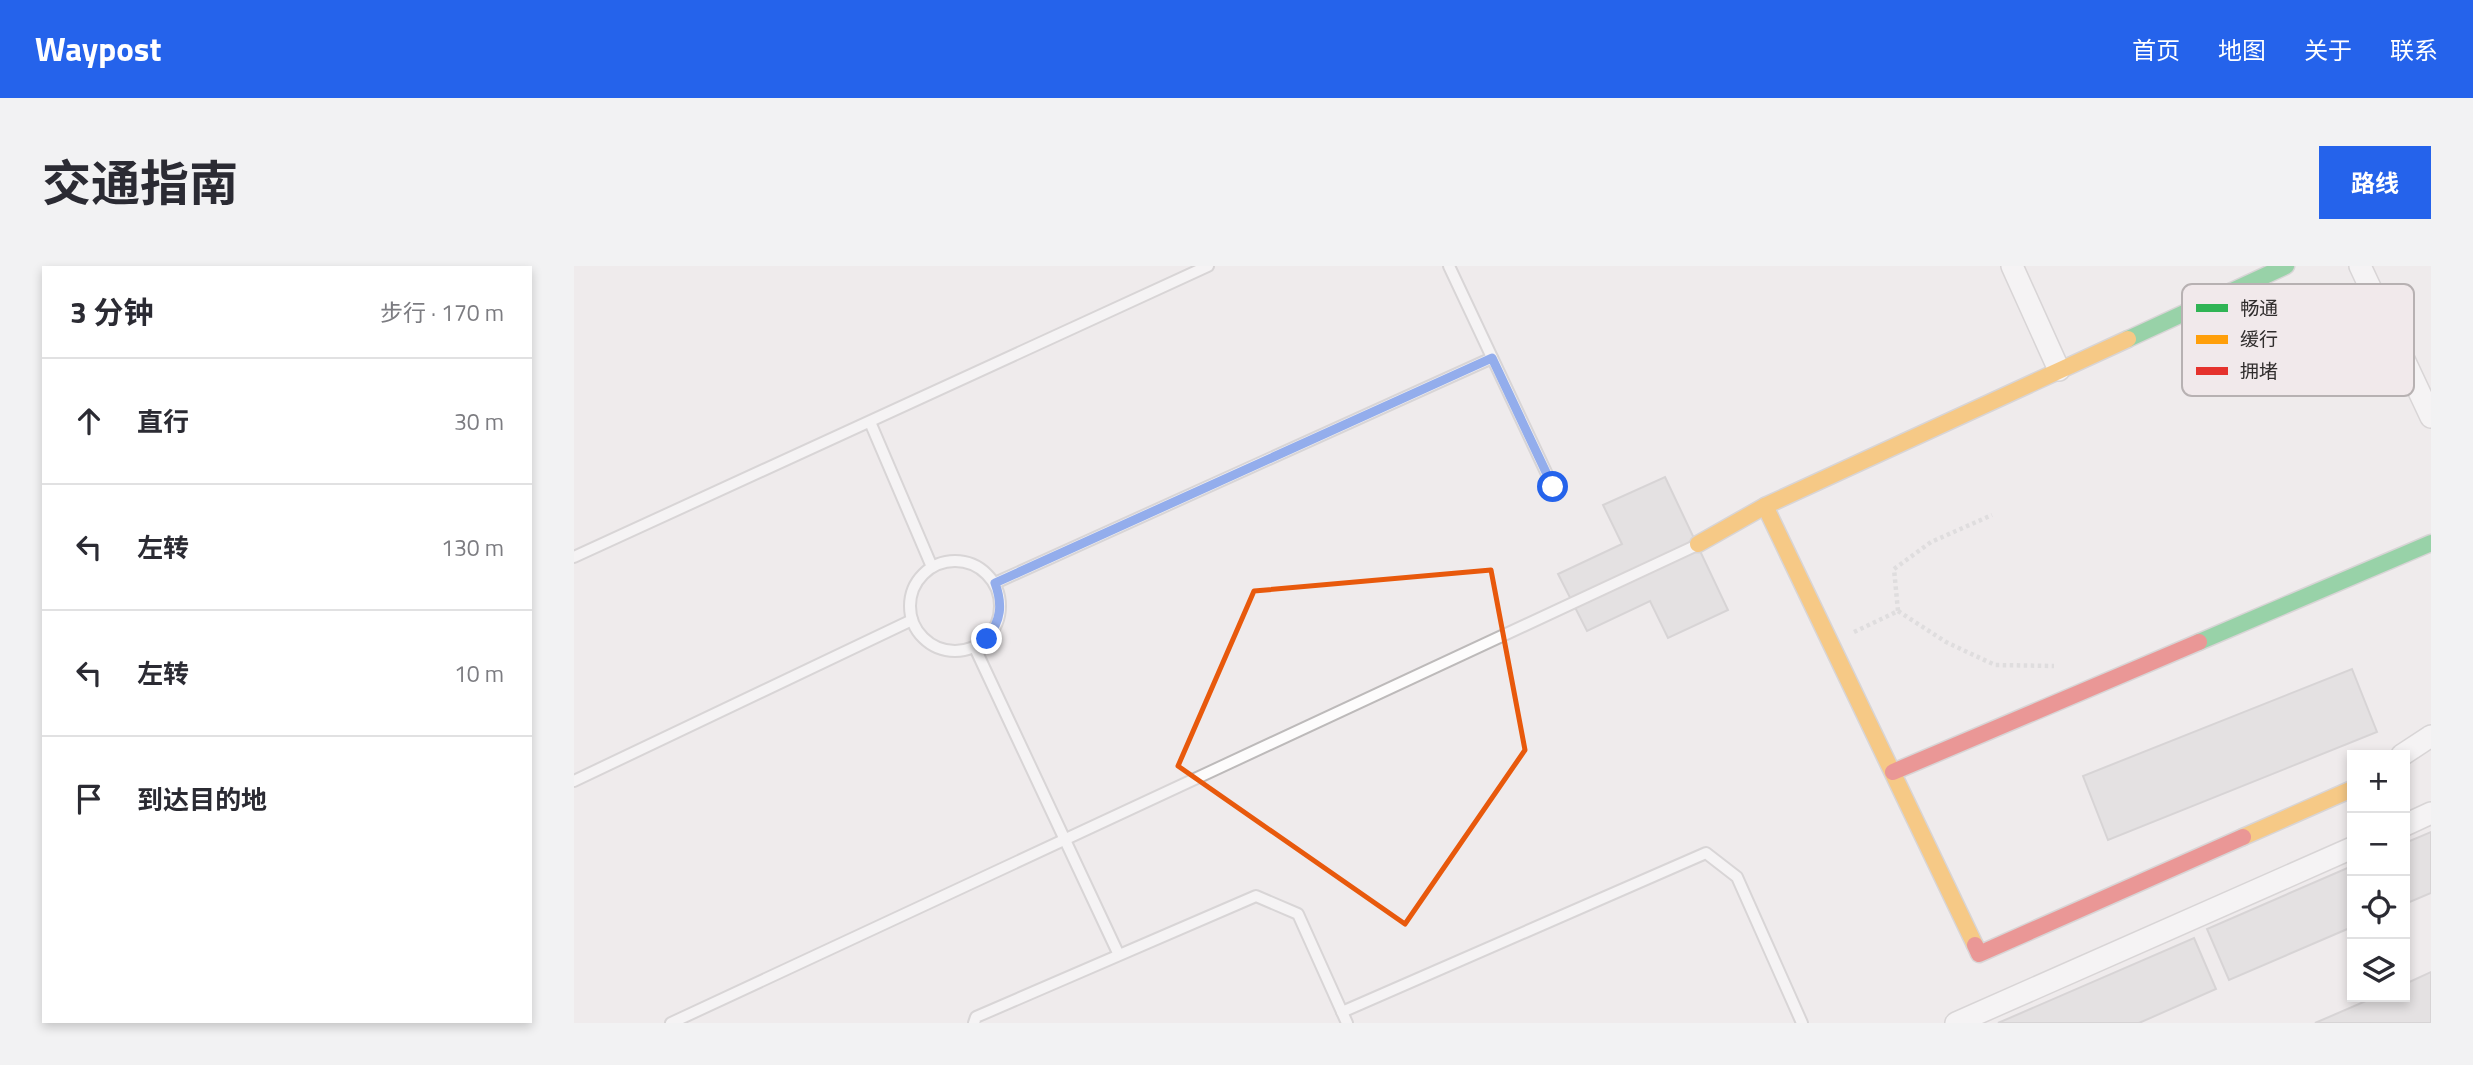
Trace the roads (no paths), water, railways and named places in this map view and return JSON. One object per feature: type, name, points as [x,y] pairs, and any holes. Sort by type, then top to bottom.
[{"type":"street","points":[[2012,266],[2059,370]]},
{"type":"street","points":[[2247,284],[2286,266]]},
{"type":"street","points":[[2360,266],[2368,284]]},
{"type":"street","points":[[1698,544],[1765,506],[2182,314]]},
{"type":"street","points":[[2414,381],[2431,417]]},
{"type":"street","points":[[1765,506],[1979,954],[2347,791]]},
{"type":"street","points":[[1893,772],[2431,544]]},
{"type":"street","points":[[2410,750],[2431,736]]},
{"type":"street","points":[[2410,823],[2431,813]]},
{"type":"street","points":[[1956,1023],[2347,850]]},
{"type":"lane","points":[[574,557],[1208,266]]},
{"type":"lane","points":[[1448,266],[1553,487]]},
{"type":"lane","points":[[995,583],[1492,358]]},
{"type":"lane","points":[[870,422],[932,567]]},
{"type":"lane","points":[[671,1023],[1698,544]]},
{"type":"lane","points":[[945,562],[974,565],[995,583],[1001,611],[996,626],[987,639],[975,648],[960,652],[929,645],[918,634],[909,605],[921,576],[932,567],[945,562]]},
{"type":"lane","points":[[574,781],[912,620]]},
{"type":"lane","points":[[975,648],[1118,953]]},
{"type":"lane","points":[[974,1023],[976,1017],[1256,895],[1298,914],[1345,1018],[1706,853],[1737,877],[1802,1023]]}]
